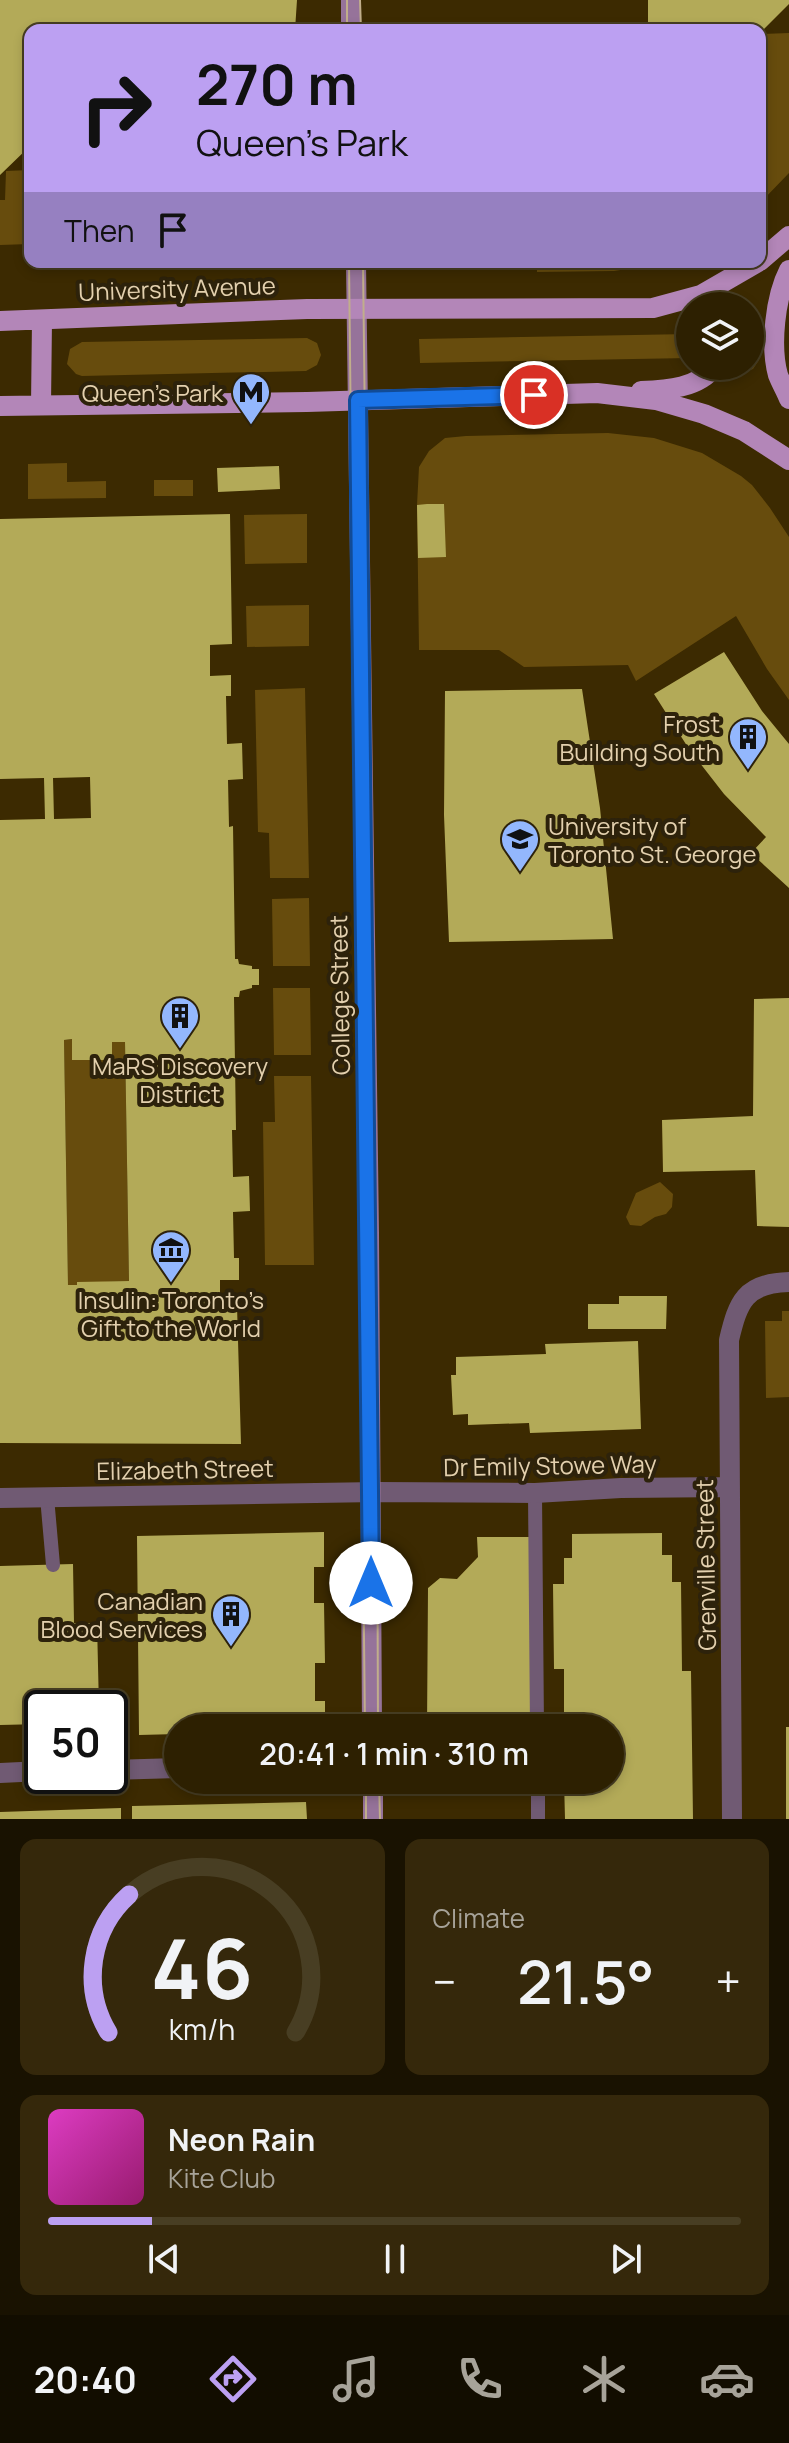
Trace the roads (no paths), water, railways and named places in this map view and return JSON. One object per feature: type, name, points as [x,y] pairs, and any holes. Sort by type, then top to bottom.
[{"type":"main road","points":[[351,0],[351,24]]},
{"type":"main road","points":[[766,255],[789,236]]},
{"type":"main road","name":"College Street","points":[[356,268],[372,1714]]},
{"type":"main road","points":[[653,308],[701,295],[747,268]]},
{"type":"main road","points":[[789,270],[779,297],[776,332],[778,375],[789,399]]},
{"type":"main road","points":[[357,309],[653,308],[676,311]]},
{"type":"main road","name":"University Avenue","points":[[0,321],[357,309]]},
{"type":"main road","points":[[41,405],[42,320]]},
{"type":"main road","points":[[0,406],[657,391],[698,380]]},
{"type":"main road","points":[[597,393],[656,400],[704,414],[744,431],[789,460]]},
{"type":"main road","points":[[373,1794],[373,1819]]},
{"type":"street","name":"Grenville Street","points":[[732,1819],[729,1340],[736,1312],[748,1294],[761,1286],[789,1282]]},
{"type":"street","name":"Dr Emily Stowe Way","points":[[371,1493],[535,1493],[730,1487]]},
{"type":"street","name":"Elizabeth Street","points":[[0,1498],[371,1493]]},
{"type":"street","points":[[128,1769],[164,1768]]},
{"type":"street","points":[[0,1773],[24,1772]]},
{"type":"lane","points":[[535,1493],[537,1714]]},
{"type":"lane","points":[[47,1497],[53,1565]]},
{"type":"lane","points":[[538,1794],[538,1819]]},
{"type":"tram line","points":[[347,0],[347,24]]},
{"type":"tram line","points":[[360,0],[361,24]]},
{"type":"tram line","points":[[349,268],[365,1714]]},
{"type":"tram line","points":[[363,268],[378,1714]]},
{"type":"tram line","points":[[366,1794],[366,1819]]},
{"type":"tram line","points":[[379,1794],[380,1819]]},
{"type":"place","name":"Queen's Park","points":[[251,426]]},
{"type":"place","name":"Frost Building South","points":[[748,771]]},
{"type":"place","name":"University of Toronto St. George","points":[[520,873]]},
{"type":"place","name":"MaRS Discovery District","points":[[180,1050]]},
{"type":"place","name":"Insulin: Toronto’s Gift to the World","points":[[171,1284]]},
{"type":"place","name":"Canadian Blood Services","points":[[231,1648]]}]
